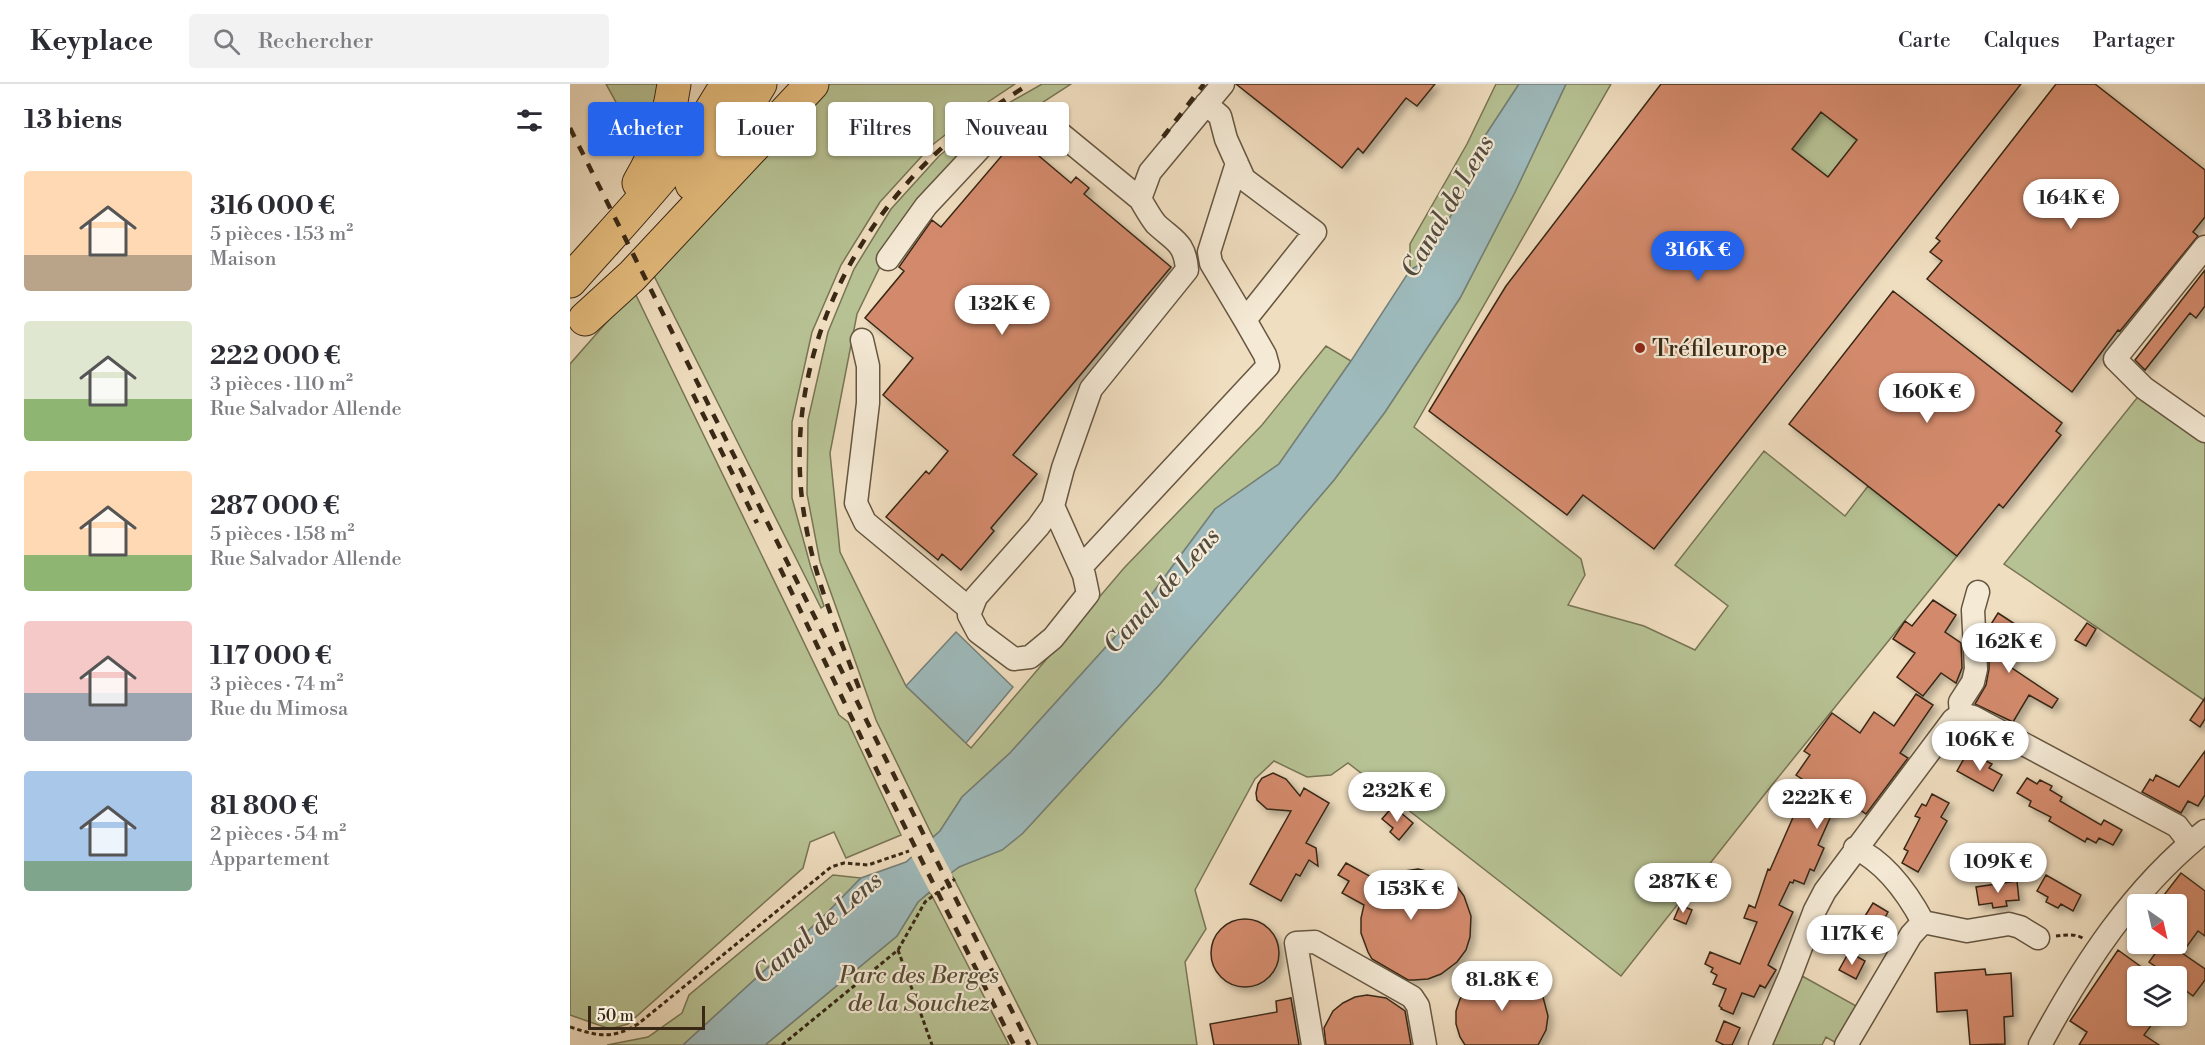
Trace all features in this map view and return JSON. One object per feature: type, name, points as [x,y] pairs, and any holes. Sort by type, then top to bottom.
[{"type":"highway","points":[[576,274],[633,192],[656,154],[670,113],[674,84]]},
{"type":"highway","points":[[576,274],[679,156],[714,108],[727,84]]},
{"type":"highway","points":[[578,328],[615,277],[710,162],[760,84]]},
{"type":"highway","points":[[578,328],[632,276],[812,84]]},
{"type":"street","points":[[1140,199],[1150,172],[1223,84]]},
{"type":"street","points":[[1206,104],[1220,116],[1226,139],[1244,179],[1316,232],[1245,320]]},
{"type":"street","points":[[888,260],[926,206],[983,145],[1017,126],[1038,121],[1051,126],[1140,199],[1155,223],[1171,235],[1186,254],[1187,270],[1091,389],[1063,468],[1053,506],[1038,527],[976,597],[969,615],[978,632],[1014,659],[1030,657],[1053,638],[1088,594],[1081,567],[1053,506]]},
{"type":"street","points":[[1081,567],[1268,366],[1265,355],[1210,263],[1209,252],[1237,163]]},
{"type":"street","points":[[2205,247],[2115,359],[2144,388],[2205,431]]},
{"type":"street","points":[[862,340],[868,366],[868,403],[856,504],[865,522],[971,610]]},
{"type":"street","points":[[1962,714],[1960,702],[1973,682],[1976,669],[1973,610],[1978,592]]},
{"type":"street","points":[[1760,1045],[1815,910],[1825,891],[1953,720],[1962,714],[1973,717],[2198,837],[2136,897],[2064,1000],[2040,1045]]},
{"type":"street","points":[[1855,848],[1878,863],[1910,899],[1923,922],[1967,931],[2009,924],[2020,927],[2038,938]]},
{"type":"street","points":[[1846,1045],[1911,935],[1923,922]]},
{"type":"street","points":[[1313,1045],[1296,943],[1315,942],[1412,997],[1418,1006],[1425,1045]]},
{"type":"path","points":[[570,1027],[599,1036],[622,1033],[638,1024],[831,867],[844,863],[868,865],[909,851]]},
{"type":"path","points":[[784,1044],[898,950],[925,902],[955,879]]},
{"type":"path","points":[[2038,938],[2080,936],[2097,950]]},
{"type":"path","points":[[898,950],[932,1045]]},
{"type":"green space","points":[[606,84],[664,84],[659,102],[616,102]]},
{"type":"green space","points":[[829,84],[1015,84],[988,102],[945,102],[945,135],[933,144],[933,102],[828,102],[828,156],[922,156],[880,202],[841,265],[812,332],[792,422],[792,498],[824,606],[821,608],[651,270],[760,156],[816,156],[816,102],[812,102]]},
{"type":"green space","points":[[1042,84],[1071,84],[1043,102],[1010,102]]},
{"type":"green space","points":[[1496,84],[1519,84],[1481,142],[1477,169],[1425,262],[1410,270],[1410,244],[1467,144]]},
{"type":"green space","points":[[1566,84],[1611,84],[1414,427],[1581,559],[1585,575],[1568,605],[1644,626],[1695,650],[1728,606],[1675,565],[1764,451],[1845,516],[1868,486],[1957,556],[1621,976],[1348,763],[1331,775],[1307,777],[1274,761],[1255,779],[1195,890],[1206,929],[1185,962],[1197,1045],[1038,1045],[951,873],[1022,834],[1160,684],[1334,480],[1385,412],[1460,298],[1515,192]]},
{"type":"green space","points":[[1821,112],[1857,140],[1828,177],[1792,149]]},
{"type":"green space","points":[[945,151],[945,156],[974,156],[892,242],[857,314],[830,453],[840,552],[906,686],[971,748],[1124,568],[1262,425],[1326,346],[1351,361],[1279,464],[1215,509],[1143,606],[1010,753],[962,797],[940,831],[933,837],[876,720],[820,562],[807,494],[808,420],[828,332],[854,269],[891,209]]},
{"type":"green space","points":[[634,291],[839,715],[848,722],[901,835],[846,858],[834,832],[810,842],[803,868],[628,1024],[610,1029],[570,1015],[570,364]]},
{"type":"green space","points":[[2141,393],[2205,439],[2205,701],[2004,564]]},
{"type":"green space","points":[[833,875],[861,878],[823,917],[683,1045],[607,1045],[648,1037],[682,1013],[689,995]]},
{"type":"green space","name":"Parc des Berges de la Souchez","points":[[930,892],[1009,1045],[765,1045],[897,936],[918,902]]},
{"type":"green space","points":[[1802,976],[1858,1007],[1838,1044],[1826,1037],[1822,1045],[1772,1045]]},
{"type":"water","name":"Canal de Lens","points":[[1519,84],[1566,84],[1515,192],[1460,298],[1385,412],[1334,480],[1160,684],[1022,834],[1002,850],[959,867],[951,873],[918,902],[897,936],[765,1045],[683,1045],[823,917],[861,878],[906,862],[940,831],[962,797],[1010,753],[1143,606],[1215,509],[1279,464],[1351,361],[1410,270],[1425,262],[1477,169],[1481,142]]},
{"type":"water","points":[[956,632],[1013,687],[966,743],[906,686]]},
{"type":"pier","points":[[931,835],[953,876],[931,894],[910,854]]},
{"type":"building","points":[[1236,84],[1435,84],[1417,106],[1406,98],[1363,153],[1358,148],[1342,168]]},
{"type":"building","name":"Tréfileurope","points":[[1661,84],[2021,84],[1654,549],[1583,495],[1567,515],[1429,411],[1506,286]],"holes":[[[1821,112],[1857,140],[1828,177],[1792,149]]]},
{"type":"building","points":[[2056,84],[2095,84],[2205,170],[2205,217],[2193,232],[2198,236],[2120,331],[2118,330],[2072,392],[1927,279],[1942,261],[1930,252],[1940,241],[1936,238]]},
{"type":"building","points":[[1001,156],[1039,156],[1071,183],[1076,177],[1089,188],[1084,194],[1171,267],[1013,455],[1037,474],[991,528],[994,531],[961,570],[942,554],[938,560],[886,517],[926,471],[929,474],[948,451],[883,395],[913,358],[865,318],[904,271],[899,267],[932,220],[941,227]]},
{"type":"building","points":[[2205,270],[2205,306],[2196,318],[2190,313],[2145,370],[2135,360]]},
{"type":"building","points":[[1893,291],[2062,423],[2056,431],[2061,435],[2003,508],[1999,504],[1957,556],[1789,424]]},
{"type":"building","points":[[1933,600],[1956,615],[1945,632],[1961,643],[1962,668],[1956,683],[1941,673],[1923,696],[1897,677],[1915,653],[1893,639],[1905,621],[1912,626]]},
{"type":"building","points":[[1998,613],[2030,634],[2009,666],[2058,699],[2052,708],[2029,695],[2013,722],[1975,704],[1986,685],[1989,650],[1998,635],[1988,629]]},
{"type":"building","points":[[2087,623],[2096,629],[2086,646],[2075,640]]},
{"type":"building","points":[[1916,694],[1933,705],[1900,753],[1908,758],[1866,814],[1840,796],[1818,845],[1824,848],[1814,871],[1810,869],[1804,884],[1794,880],[1793,883],[1790,882],[1779,905],[1793,912],[1768,965],[1776,970],[1765,988],[1760,985],[1754,997],[1742,993],[1733,1014],[1721,1009],[1719,1006],[1726,989],[1713,984],[1717,975],[1711,972],[1713,968],[1705,964],[1710,952],[1740,964],[1757,922],[1744,918],[1749,905],[1755,908],[1768,869],[1770,870],[1808,783],[1796,775],[1810,755],[1804,751],[1832,713],[1860,733],[1874,712],[1894,726]]},
{"type":"building","points":[[2205,698],[2205,719],[2200,727],[2190,720]]},
{"type":"building","points":[[2205,751],[2205,795],[2198,806],[2188,801],[2181,813],[2142,792],[2150,779],[2153,781],[2156,775],[2179,787]]},
{"type":"building","points":[[1966,755],[1977,761],[1980,757],[1992,764],[1989,768],[2002,775],[1993,791],[1957,771]]},
{"type":"building","points":[[1273,773],[1286,779],[1300,796],[1304,788],[1329,803],[1306,843],[1316,848],[1318,866],[1309,860],[1300,876],[1296,874],[1281,901],[1250,884],[1291,811],[1267,809],[1257,800],[1258,784],[1262,778]]},
{"type":"building","points":[[2027,778],[2037,784],[2040,780],[2052,786],[2050,790],[2062,797],[2060,801],[2101,825],[2104,820],[2122,830],[2113,845],[2099,838],[2096,843],[2087,838],[2085,842],[2049,821],[2051,817],[2029,806],[2031,801],[2017,793]]},
{"type":"building","points":[[1932,794],[1949,803],[1941,817],[1947,821],[1918,872],[1902,863],[1908,851],[1904,849],[1920,818],[1915,816],[1922,804],[1926,806]]},
{"type":"building","points":[[1393,806],[1413,823],[1399,840],[1390,832],[1393,828],[1382,819]]},
{"type":"building","points":[[1346,863],[1380,882],[1398,872],[1418,869],[1439,874],[1456,885],[1464,896],[1471,916],[1470,937],[1466,950],[1457,962],[1441,974],[1428,979],[1408,980],[1372,959],[1361,933],[1364,905],[1342,893],[1349,881],[1338,875]]},
{"type":"building","points":[[2181,873],[2205,891],[2205,936],[2198,931],[2187,946],[2187,894],[2165,894]]},
{"type":"building","points":[[2046,875],[2081,895],[2073,911],[2061,904],[2058,908],[2046,902],[2048,897],[2037,891]]},
{"type":"building","points":[[2017,881],[2019,900],[2006,901],[2007,906],[1993,908],[1992,903],[1979,905],[1976,887]]},
{"type":"building","points":[[1873,903],[1888,912],[1878,930],[1874,927],[1872,930],[1867,927],[1858,943],[1843,934],[1852,916],[1862,921]]},
{"type":"building","points":[[1680,905],[1692,910],[1686,924],[1674,919]]},
{"type":"building","points":[[1245,919],[1258,922],[1269,929],[1276,940],[1279,953],[1276,966],[1269,977],[1258,984],[1245,987],[1232,984],[1221,977],[1214,966],[1211,953],[1214,940],[1221,929],[1232,922]]},
{"type":"building","points":[[2118,950],[2140,966],[2127,966],[2127,1026],[2151,1026],[2144,1035],[2159,1045],[2079,1045],[2087,1032],[2070,1021]]},
{"type":"building","points":[[1849,952],[1865,961],[1856,979],[1839,970]]},
{"type":"building","points":[[2155,954],[2183,954],[2205,969],[2205,980],[2193,996],[2187,992],[2187,966],[2155,966],[2149,962]]},
{"type":"building","points":[[1985,969],[1986,975],[2011,973],[2013,1016],[2004,1017],[2005,1044],[1970,1045],[1967,1010],[1937,1012],[1935,973]]},
{"type":"building","points":[[1501,971],[1520,975],[1531,982],[1543,997],[1548,1016],[1546,1030],[1538,1045],[1465,1045],[1460,1037],[1456,1024],[1456,1011],[1460,999],[1476,979],[1488,973]]},
{"type":"building","points":[[1367,995],[1386,998],[1405,1011],[1411,1045],[1326,1045],[1324,1028],[1333,1011],[1355,997]]},
{"type":"building","points":[[1291,998],[1299,1045],[1214,1045],[1210,1024],[1277,1012],[1276,1001]]},
{"type":"building","points":[[1724,1021],[1740,1028],[1732,1045],[1724,1045],[1716,1041]]},
{"type":"railway","points":[[859,688],[814,563],[805,520],[800,470],[801,421],[809,372],[823,326],[842,280],[866,238],[895,198],[928,161],[951,140],[1029,84]]},
{"type":"railway","points":[[1163,137],[1204,84]]},
{"type":"railway","points":[[570,128],[1029,1045]]},
{"type":"railway","points":[[693,394],[757,523]]},
{"type":"railway","points":[[780,568],[883,783],[1014,1045]]},
{"type":"place","name":"Tréfileurope","points":[[1640,348]]}]
